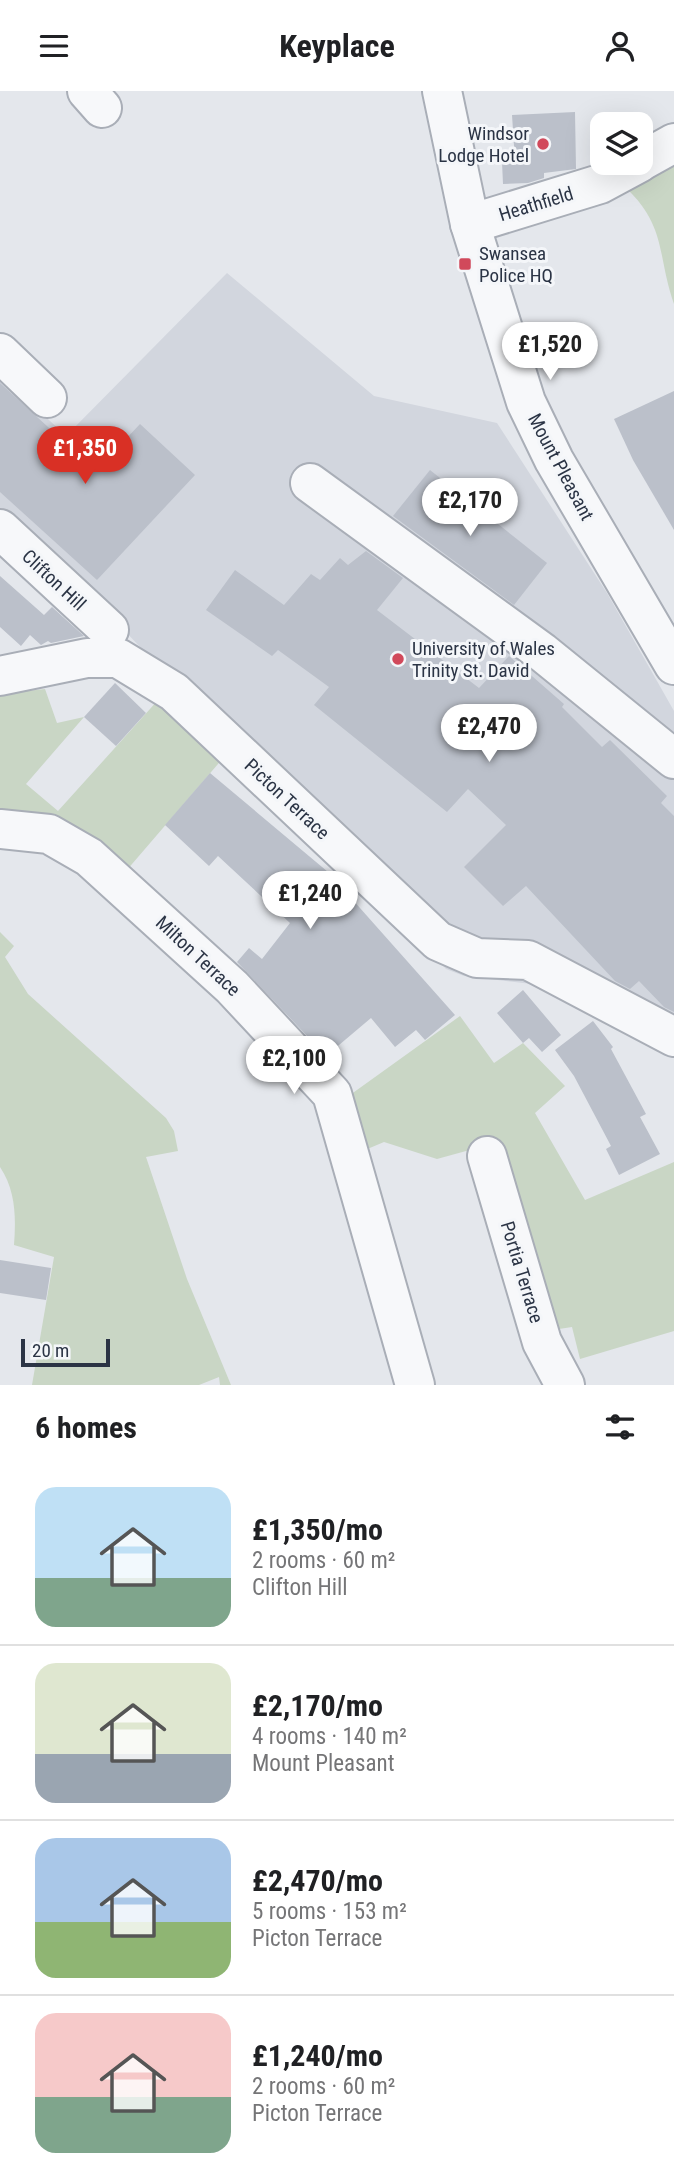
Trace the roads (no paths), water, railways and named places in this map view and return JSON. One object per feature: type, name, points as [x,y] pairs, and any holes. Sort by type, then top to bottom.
[{"type":"street","name":"Mount Pleasant","points":[[442,91],[470,224],[526,403],[554,460],[674,665]]},
{"type":"street","name":"Heathfield","points":[[653,155],[674,143]]},
{"type":"street","name":"Heathfield","points":[[470,224],[600,184],[616,175]]},
{"type":"street","points":[[0,353],[47,398]]},
{"type":"street","points":[[310,483],[542,652],[674,759]]},
{"type":"street","name":"Clifton Hill","points":[[0,529],[109,630]]},
{"type":"street","name":"Picton Terrace","points":[[0,676],[10,677],[88,658],[118,658],[174,692],[438,941],[477,958],[528,960],[674,1037]]},
{"type":"street","name":"Milton Terrace","points":[[0,829],[49,834],[89,857],[232,986],[332,1094],[415,1385]]},
{"type":"street","name":"Portia Terrace","points":[[487,1156],[542,1342],[565,1385]]},
{"type":"place","name":"Windsor Lodge Hotel","points":[[543,144]]},
{"type":"place","name":"Swansea Police HQ","points":[[465,264]]},
{"type":"place","name":"University of Wales Trinity St. David","points":[[398,659]]}]
